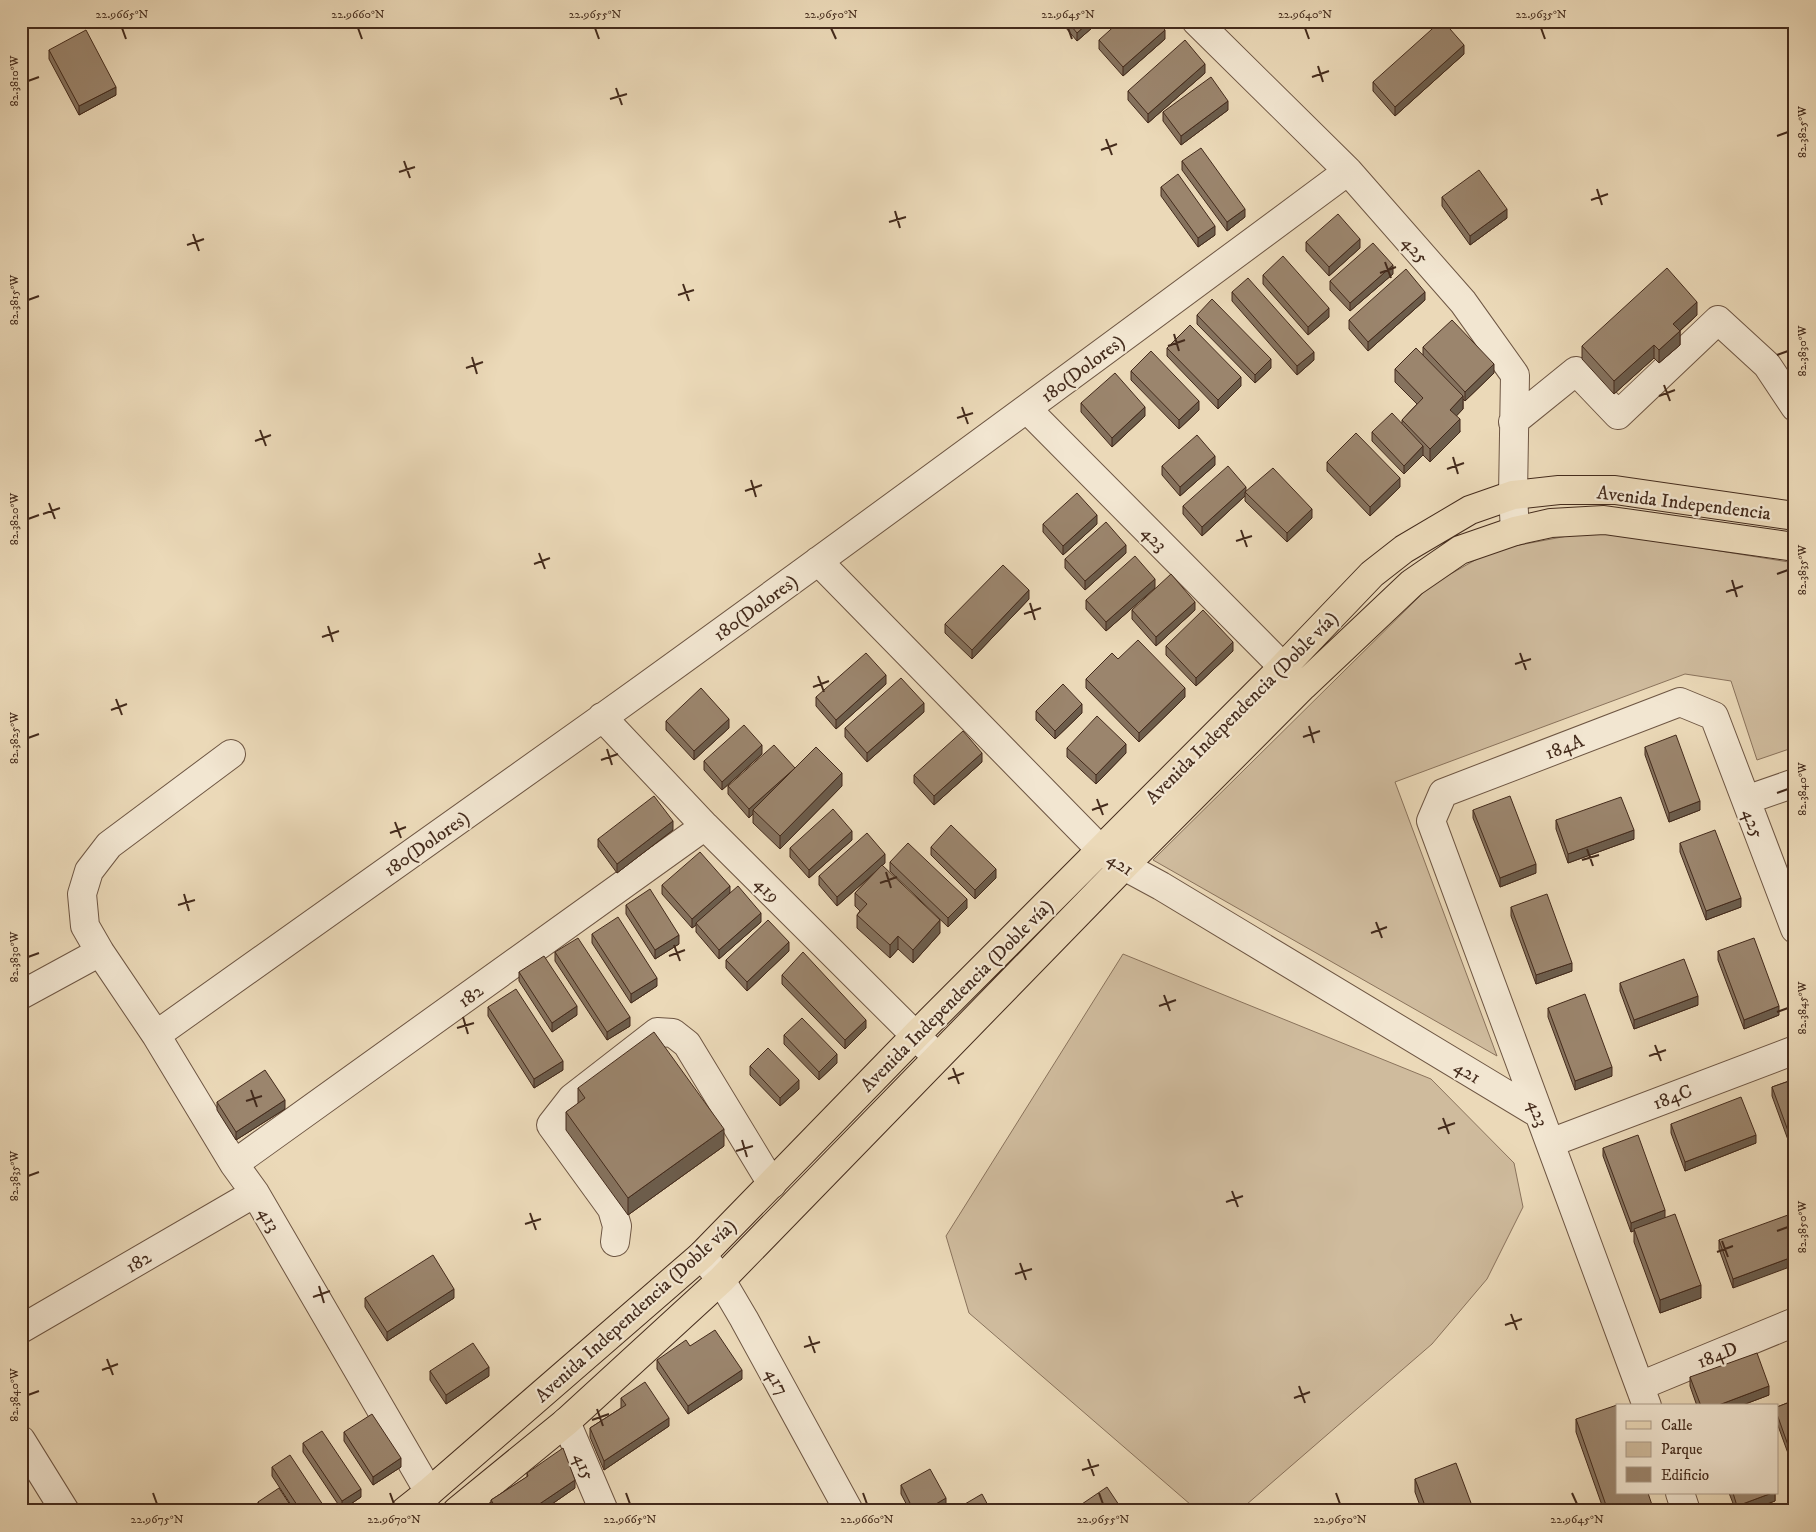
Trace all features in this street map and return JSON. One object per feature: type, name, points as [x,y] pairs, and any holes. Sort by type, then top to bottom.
[{"type":"main road","name":"Avenida Independencia","points":[[1513,495],[1560,490],[1615,490],[1795,516]]},
{"type":"main road","name":"Avenida Independencia (Doble vía)","points":[[405,1511],[431,1502],[702,1255],[916,1035],[1283,667],[1372,574],[1404,549],[1470,510],[1513,495]]},
{"type":"main road","name":"Avenida Independencia","points":[[1515,531],[1551,523],[1604,520],[1795,547]]},
{"type":"main road","name":"Avenida Independencia (Doble vía)","points":[[457,1511],[566,1422],[721,1280],[1124,866],[1303,686],[1412,583],[1460,550],[1515,531]]},
{"type":"street","name":"425","points":[[1196,21],[1348,171],[1464,302],[1515,375],[1513,422],[1515,531]]},
{"type":"street","name":"180(Dolores)","points":[[156,1036],[818,561],[1348,171]]},
{"type":"street","points":[[1513,422],[1576,371],[1618,415],[1718,320],[1767,365],[1795,406]]},
{"type":"street","name":"423","points":[[1027,409],[1283,667]]},
{"type":"street","name":"421","points":[[818,561],[1100,849],[1124,866],[1169,891],[1540,1114]]},
{"type":"street","name":"184A","points":[[1431,821],[1443,793],[1680,702],[1714,716]]},
{"type":"street","name":"425","points":[[1714,716],[1795,929]]},
{"type":"street","name":"419","points":[[602,717],[705,826],[937,1057]]},
{"type":"street","name":"413","points":[[231,754],[109,845],[90,871],[82,894],[85,926],[156,1036],[234,1164],[255,1193],[431,1502]]},
{"type":"street","points":[[1746,800],[1795,783]]},
{"type":"street","name":"423","points":[[1431,821],[1643,1396]]},
{"type":"street","name":"182","points":[[234,1164],[705,826]]},
{"type":"street","points":[[21,995],[100,952]]},
{"type":"street","points":[[614,1242],[617,1226],[612,1209],[551,1125],[572,1098],[657,1032],[673,1034],[687,1044],[772,1184]]},
{"type":"street","name":"184C","points":[[1550,1143],[1795,1050]]},
{"type":"street","name":"182","points":[[21,1329],[255,1193]]},
{"type":"street","name":"417","points":[[702,1255],[721,1280],[850,1511]]},
{"type":"street","name":"184D","points":[[1643,1396],[1795,1322]]},
{"type":"street","name":"415","points":[[566,1422],[604,1511]]},
{"type":"street","points":[[21,1440],[64,1511]]},
{"type":"street","points":[[1680,1494],[1686,1511]]},
{"type":"green space","points":[[1594,531],[1795,563],[1795,747],[1757,760],[1731,681],[1685,674],[1395,782],[1497,1056],[1153,860],[1431,585],[1493,550]]},
{"type":"green space","points":[[1123,954],[1431,1079],[1514,1163],[1523,1207],[1487,1279],[1432,1344],[1239,1511],[1198,1511],[969,1313],[946,1236]]},
{"type":"building","points":[[1067,21],[1090,21],[1077,33]]},
{"type":"building","points":[[1120,21],[1157,21],[1165,30],[1123,67],[1099,40]]},
{"type":"building","points":[[1441,21],[1464,45],[1395,107],[1373,82]]},
{"type":"building","points":[[86,30],[116,87],[79,106],[49,50]]},
{"type":"building","points":[[1185,40],[1205,64],[1148,114],[1128,91]]},
{"type":"building","points":[[1211,77],[1228,101],[1181,136],[1163,112]]},
{"type":"building","points":[[1201,148],[1245,209],[1227,222],[1182,161]]},
{"type":"building","points":[[1479,170],[1507,209],[1470,236],[1442,197]]},
{"type":"building","points":[[1178,174],[1215,226],[1198,238],[1161,187]]},
{"type":"building","points":[[1338,214],[1360,239],[1329,267],[1306,242]]},
{"type":"building","points":[[1373,243],[1393,265],[1350,303],[1330,281]]},
{"type":"building","points":[[1283,256],[1329,308],[1308,327],[1263,275]]},
{"type":"building","points":[[1667,268],[1697,302],[1673,324],[1680,331],[1659,350],[1654,345],[1614,381],[1582,346]]},
{"type":"building","points":[[1406,269],[1425,292],[1368,342],[1349,320]]},
{"type":"building","points":[[1248,278],[1314,352],[1297,366],[1232,292]]},
{"type":"building","points":[[1212,299],[1271,359],[1255,375],[1197,315]]},
{"type":"building","points":[[1452,320],[1494,364],[1465,392],[1423,347]]},
{"type":"building","points":[[1190,325],[1241,377],[1218,400],[1167,348]]},
{"type":"building","points":[[1416,348],[1463,396],[1450,410],[1460,419],[1430,449],[1402,420],[1423,398],[1395,369]]},
{"type":"building","points":[[1151,351],[1199,401],[1179,420],[1131,371]]},
{"type":"building","points":[[1115,373],[1145,407],[1112,438],[1081,403]]},
{"type":"building","points":[[1392,413],[1423,446],[1404,466],[1372,432]]},
{"type":"building","points":[[1356,433],[1400,478],[1370,507],[1327,462]]},
{"type":"building","points":[[1197,435],[1215,456],[1180,487],[1162,466]]},
{"type":"building","points":[[1228,466],[1246,487],[1202,527],[1183,506]]},
{"type":"building","points":[[1273,468],[1312,509],[1287,533],[1245,492]]},
{"type":"building","points":[[1077,493],[1097,515],[1063,546],[1043,524]]},
{"type":"building","points":[[1106,522],[1126,545],[1085,581],[1065,559]]},
{"type":"building","points":[[1135,556],[1155,579],[1106,622],[1086,600]]},
{"type":"building","points":[[1003,565],[1029,590],[972,650],[945,624]]},
{"type":"building","points":[[1171,574],[1195,602],[1156,637],[1132,610]]},
{"type":"building","points":[[1203,610],[1233,642],[1196,678],[1166,646]]},
{"type":"building","points":[[1138,640],[1185,688],[1139,733],[1086,679],[1112,653],[1118,659]]},
{"type":"building","points":[[866,653],[886,675],[836,720],[816,697]]},
{"type":"building","points":[[901,678],[924,703],[867,753],[845,728]]},
{"type":"building","points":[[1063,684],[1082,704],[1055,731],[1036,711]]},
{"type":"building","points":[[701,688],[729,719],[694,751],[666,721]]},
{"type":"building","points":[[1097,716],[1126,744],[1096,775],[1067,748]]},
{"type":"building","points":[[744,725],[762,745],[722,782],[704,761]]},
{"type":"building","points":[[963,731],[982,753],[934,796],[914,775]]},
{"type":"building","points":[[1676,735],[1700,801],[1669,813],[1645,747]]},
{"type":"building","points":[[774,745],[795,768],[749,809],[728,786]]},
{"type":"building","points":[[816,747],[842,773],[780,836],[753,810]]},
{"type":"building","points":[[654,796],[673,821],[617,864],[598,839]]},
{"type":"building","points":[[1510,796],[1536,864],[1500,878],[1473,810]]},
{"type":"building","points":[[1621,797],[1634,830],[1568,854],[1556,820]]},
{"type":"building","points":[[833,809],[852,831],[809,870],[790,848]]},
{"type":"building","points":[[951,825],[996,869],[975,890],[931,847]]},
{"type":"building","points":[[1715,830],[1741,898],[1706,911],[1680,843]]},
{"type":"building","points":[[867,833],[885,854],[837,897],[819,876]]},
{"type":"building","points":[[908,843],[967,899],[948,918],[890,862]]},
{"type":"building","points":[[700,852],[730,886],[692,919],[662,885]]},
{"type":"building","points":[[882,865],[940,920],[913,950],[898,936],[890,945],[857,915],[867,904],[855,893]]},
{"type":"building","points":[[738,886],[761,913],[719,950],[696,923]]},
{"type":"building","points":[[650,889],[679,935],[655,950],[626,905]]},
{"type":"building","points":[[1547,894],[1572,963],[1536,975],[1511,907]]},
{"type":"building","points":[[618,917],[657,978],[631,994],[592,934]]},
{"type":"building","points":[[768,920],[789,942],[747,982],[726,960]]},
{"type":"building","points":[[578,938],[630,1017],[607,1032],[555,952]]},
{"type":"building","points":[[1754,938],[1779,1006],[1744,1020],[1718,951]]},
{"type":"building","points":[[803,952],[866,1020],[845,1040],[782,975]]},
{"type":"building","points":[[544,956],[577,1006],[552,1023],[519,972]]},
{"type":"building","points":[[1684,959],[1698,996],[1634,1020],[1620,983]]},
{"type":"building","points":[[516,989],[563,1061],[534,1079],[488,1007]]},
{"type":"building","points":[[1585,994],[1612,1067],[1575,1081],[1548,1008]]},
{"type":"building","points":[[802,1018],[837,1054],[819,1072],[784,1035]]},
{"type":"building","points":[[654,1032],[724,1129],[628,1198],[566,1112],[585,1098],[578,1088]]},
{"type":"building","points":[[768,1048],[799,1080],[780,1098],[750,1066]]},
{"type":"building","points":[[265,1070],[285,1100],[236,1132],[217,1102]]},
{"type":"building","points":[[1795,1079],[1795,1150],[1772,1087]]},
{"type":"building","points":[[1741,1097],[1756,1135],[1685,1162],[1671,1124]]},
{"type":"building","points":[[1638,1135],[1665,1210],[1631,1223],[1603,1148]]},
{"type":"building","points":[[1675,1214],[1701,1285],[1660,1300],[1634,1229]]},
{"type":"building","points":[[1788,1215],[1795,1232],[1795,1256],[1733,1279],[1719,1240]]},
{"type":"building","points":[[433,1255],[454,1289],[387,1332],[365,1298]]},
{"type":"building","points":[[715,1330],[742,1370],[688,1406],[657,1360],[686,1340],[690,1346]]},
{"type":"building","points":[[473,1343],[489,1367],[446,1395],[430,1371]]},
{"type":"building","points":[[1757,1353],[1769,1386],[1721,1404],[1700,1404],[1690,1377]]},
{"type":"building","points":[[645,1382],[669,1418],[604,1461],[590,1428],[626,1405],[621,1398]]},
{"type":"building","points":[[1795,1400],[1795,1446],[1789,1448],[1778,1417],[1778,1407]]},
{"type":"building","points":[[1616,1405],[1616,1494],[1648,1494],[1654,1511],[1608,1511],[1576,1419]]},
{"type":"building","points":[[372,1414],[401,1458],[373,1477],[344,1432]]},
{"type":"building","points":[[322,1431],[361,1489],[342,1501],[303,1443]]},
{"type":"building","points":[[563,1448],[575,1480],[529,1511],[498,1511],[491,1500],[528,1476],[527,1473]]},
{"type":"building","points":[[290,1455],[327,1511],[301,1511],[272,1467]]},
{"type":"building","points":[[1456,1463],[1474,1511],[1427,1511],[1415,1479]]},
{"type":"building","points":[[930,1469],[946,1498],[924,1511],[914,1511],[901,1485]]},
{"type":"building","points":[[1107,1487],[1123,1511],[1082,1511],[1079,1506]]},
{"type":"building","points":[[279,1488],[294,1511],[264,1511],[258,1502]]},
{"type":"building","points":[[982,1494],[991,1511],[953,1511]]},
{"type":"building","points":[[1733,1494],[1769,1494],[1737,1506]]}]
